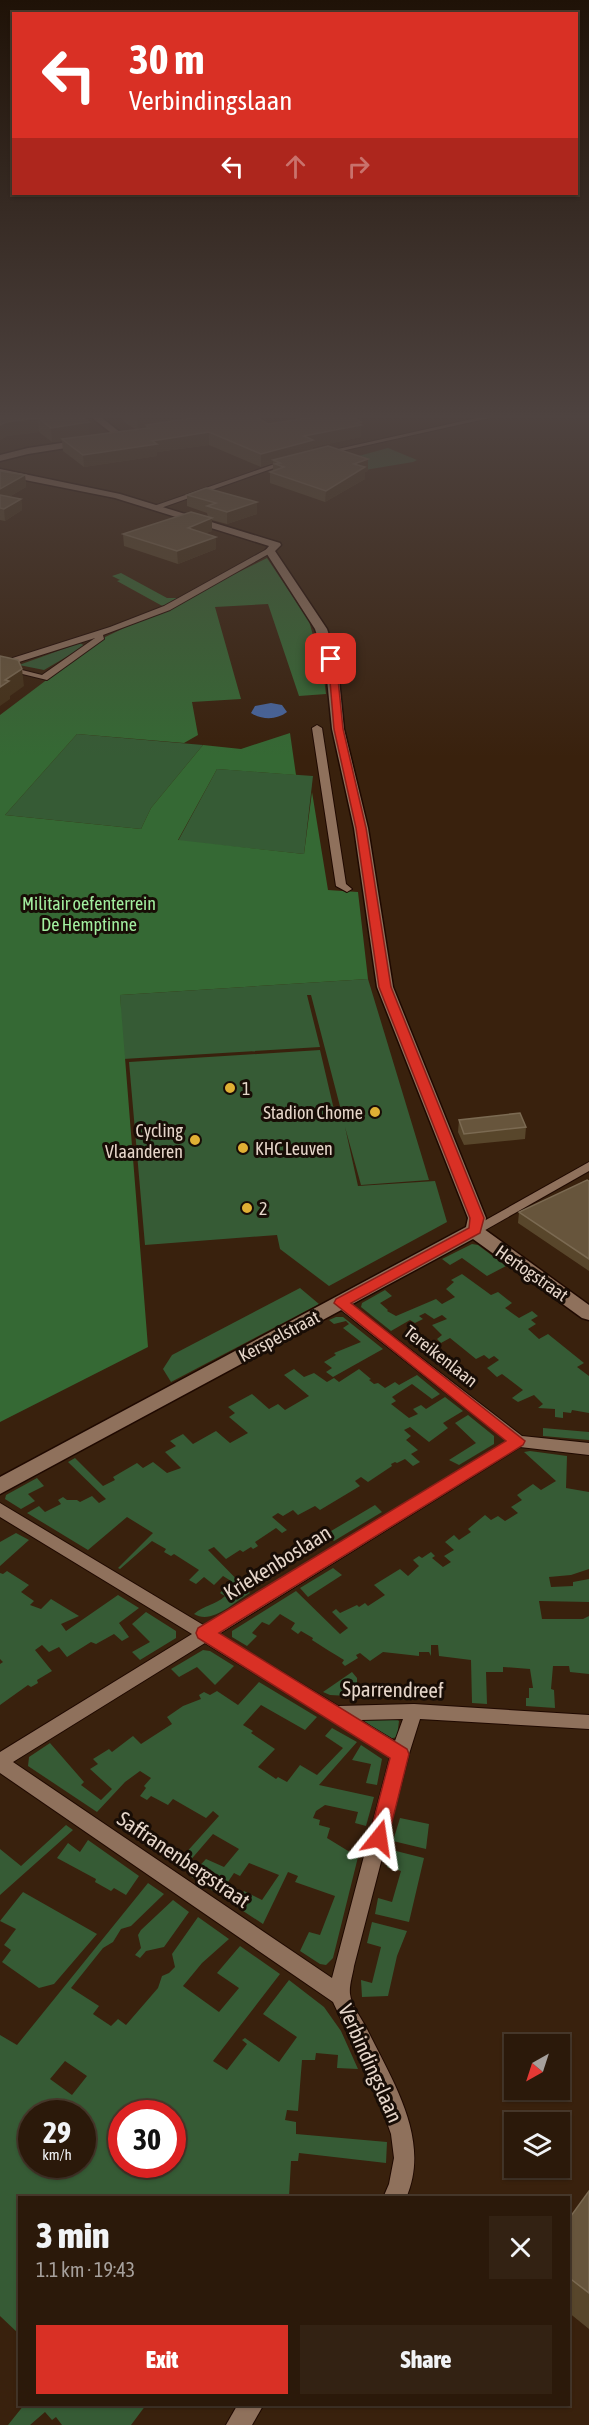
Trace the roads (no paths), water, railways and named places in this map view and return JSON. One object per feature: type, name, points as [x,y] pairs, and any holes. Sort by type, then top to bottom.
[{"type":"street","points":[[0,666],[167,608],[270,551],[276,545],[229,530]]},
{"type":"street","points":[[270,551],[321,629],[331,659],[338,729],[361,828],[385,987],[477,1218],[475,1230]]},
{"type":"street","points":[[0,666],[44,678],[112,629]]},
{"type":"street","points":[[317,728],[341,886],[347,889]]},
{"type":"street","name":"Kerspelstraat","points":[[0,1486],[341,1303],[589,1166]]},
{"type":"street","name":"Hertogstraat","points":[[475,1230],[486,1241],[589,1314]]},
{"type":"street","name":"Tereikenlaan","points":[[341,1303],[518,1441]]},
{"type":"street","points":[[518,1441],[589,1449]]},
{"type":"street","name":"Kriekenboslaan","points":[[0,1762],[518,1441]]},
{"type":"street","name":"Sparrendreef","points":[[0,1509],[335,1713],[414,1711],[589,1722]]},
{"type":"street","name":"Verbindingslaan","points":[[395,2196],[400,2185],[405,2158],[399,2121],[340,1995],[344,1966],[400,1754],[414,1711]]},
{"type":"street","points":[[335,1713],[400,1754]]},
{"type":"street","name":"Saffranenbergstraat","points":[[0,1762],[340,1995]]},
{"type":"street","points":[[238,2425],[251,2406]]},
{"type":"water","points":[[271,703],[282,705],[287,712],[279,717],[269,718],[251,713],[255,706]]},
{"type":"place","name":"1","points":[[230,1088]]},
{"type":"place","name":"Stadion Chome","points":[[375,1112]]},
{"type":"place","name":"Cycling Vlaanderen","points":[[195,1140]]},
{"type":"place","name":"KHC Leuven","points":[[243,1148]]},
{"type":"place","name":"2","points":[[247,1208]]},
{"type":"park label","name":"Militair oefenterrein De Hemptinne","points":[[89,913]]}]
